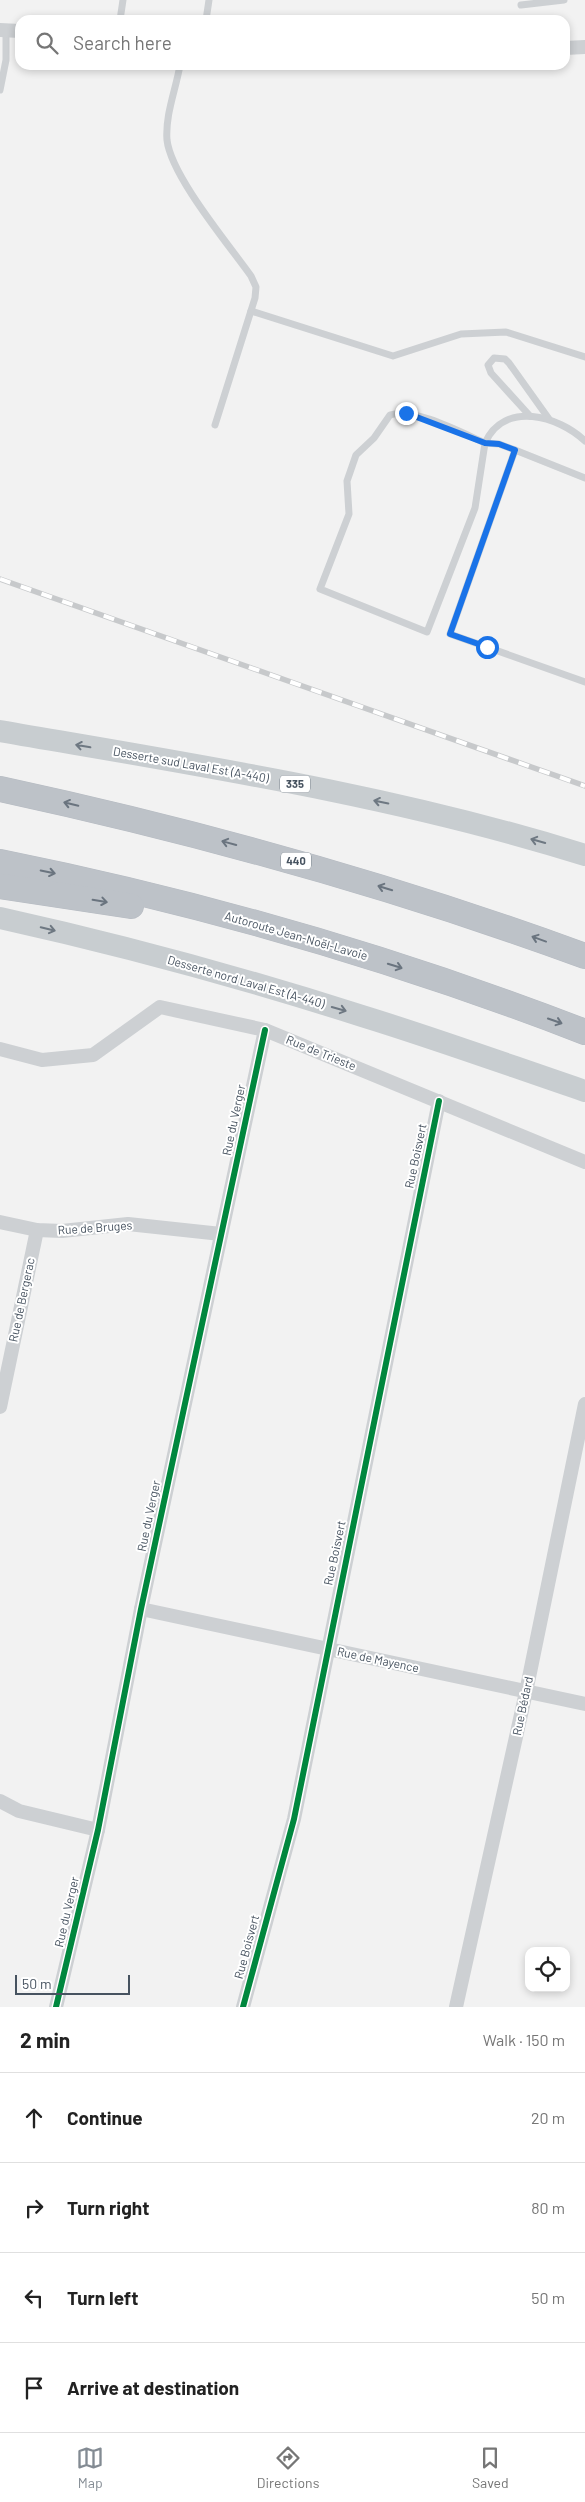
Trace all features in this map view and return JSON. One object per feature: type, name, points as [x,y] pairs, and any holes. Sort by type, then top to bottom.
[{"type":"highway","name":"440","points":[[0,789],[148,822],[281,857],[434,904],[585,956]]},
{"type":"highway","name":"Autoroute Jean-Noël-Lavoie","points":[[0,862],[90,881],[264,926],[450,983],[585,1032]]},
{"type":"highway","points":[[0,886],[264,926]]},
{"type":"main road","name":"Desserte sud Laval Est (A-440)","points":[[0,731],[327,790],[444,816],[585,855]]},
{"type":"main road","name":"Desserte nord Laval Est (A-440)","points":[[0,918],[111,945],[290,994],[419,1034],[488,1058]]},
{"type":"main road","points":[[488,1058],[585,1091]]},
{"type":"main road","points":[[488,1058],[585,1107]]},
{"type":"street","points":[[570,48],[585,47]]},
{"type":"street","name":"Rue de Trieste","points":[[0,1049],[42,1060],[93,1054],[160,1006],[265,1030],[585,1162]]},
{"type":"street","name":"Rue du Verger","points":[[56,2007],[98,1830],[141,1609],[265,1030]]},
{"type":"street","name":"Rue Boisvert","points":[[243,2007],[294,1818],[326,1649],[439,1101]]},
{"type":"street","name":"Rue de Bruges","points":[[0,1222],[36,1230],[62,1231],[128,1224],[221,1234]]},
{"type":"street","name":"Rue de Bergerac","points":[[1,1402],[36,1230]]},
{"type":"street","name":"Rue Bédard","points":[[456,2007],[526,1692],[585,1404]]},
{"type":"street","name":"Rue de Mayence","points":[[141,1609],[585,1704]]},
{"type":"street","points":[[0,1801],[19,1811],[98,1830]]},
{"type":"lane","points":[[121,15],[123,0]]},
{"type":"lane","points":[[207,15],[209,0]]},
{"type":"lane","points":[[521,5],[564,0]]},
{"type":"lane","points":[[0,90],[9,30]]},
{"type":"lane","points":[[179,70],[168,121],[169,150],[195,199],[251,276],[256,287],[251,311],[215,425]]},
{"type":"lane","points":[[251,311],[393,356],[461,334],[494,330],[585,356]]},
{"type":"lane","points":[[530,416],[491,373],[488,365],[494,358],[505,359],[509,363],[549,419]]},
{"type":"lane","points":[[585,441],[566,426],[549,419],[530,416],[519,417],[497,426],[485,443],[475,508],[427,632],[320,589],[349,514],[347,481],[356,455],[374,438],[385,419],[395,414],[406,413],[485,443],[499,444],[585,478]]},
{"type":"lane","points":[[515,450],[450,634],[585,682]]},
{"type":"railway","points":[[0,579],[585,786]]},
{"type":"cycle path","points":[[56,2007],[98,1830],[141,1609],[265,1030]]},
{"type":"cycle path","points":[[243,2007],[294,1819],[439,1101]]},
{"type":"route","points":[[406,413],[485,443],[499,444],[515,450],[450,634],[487,647]]}]
